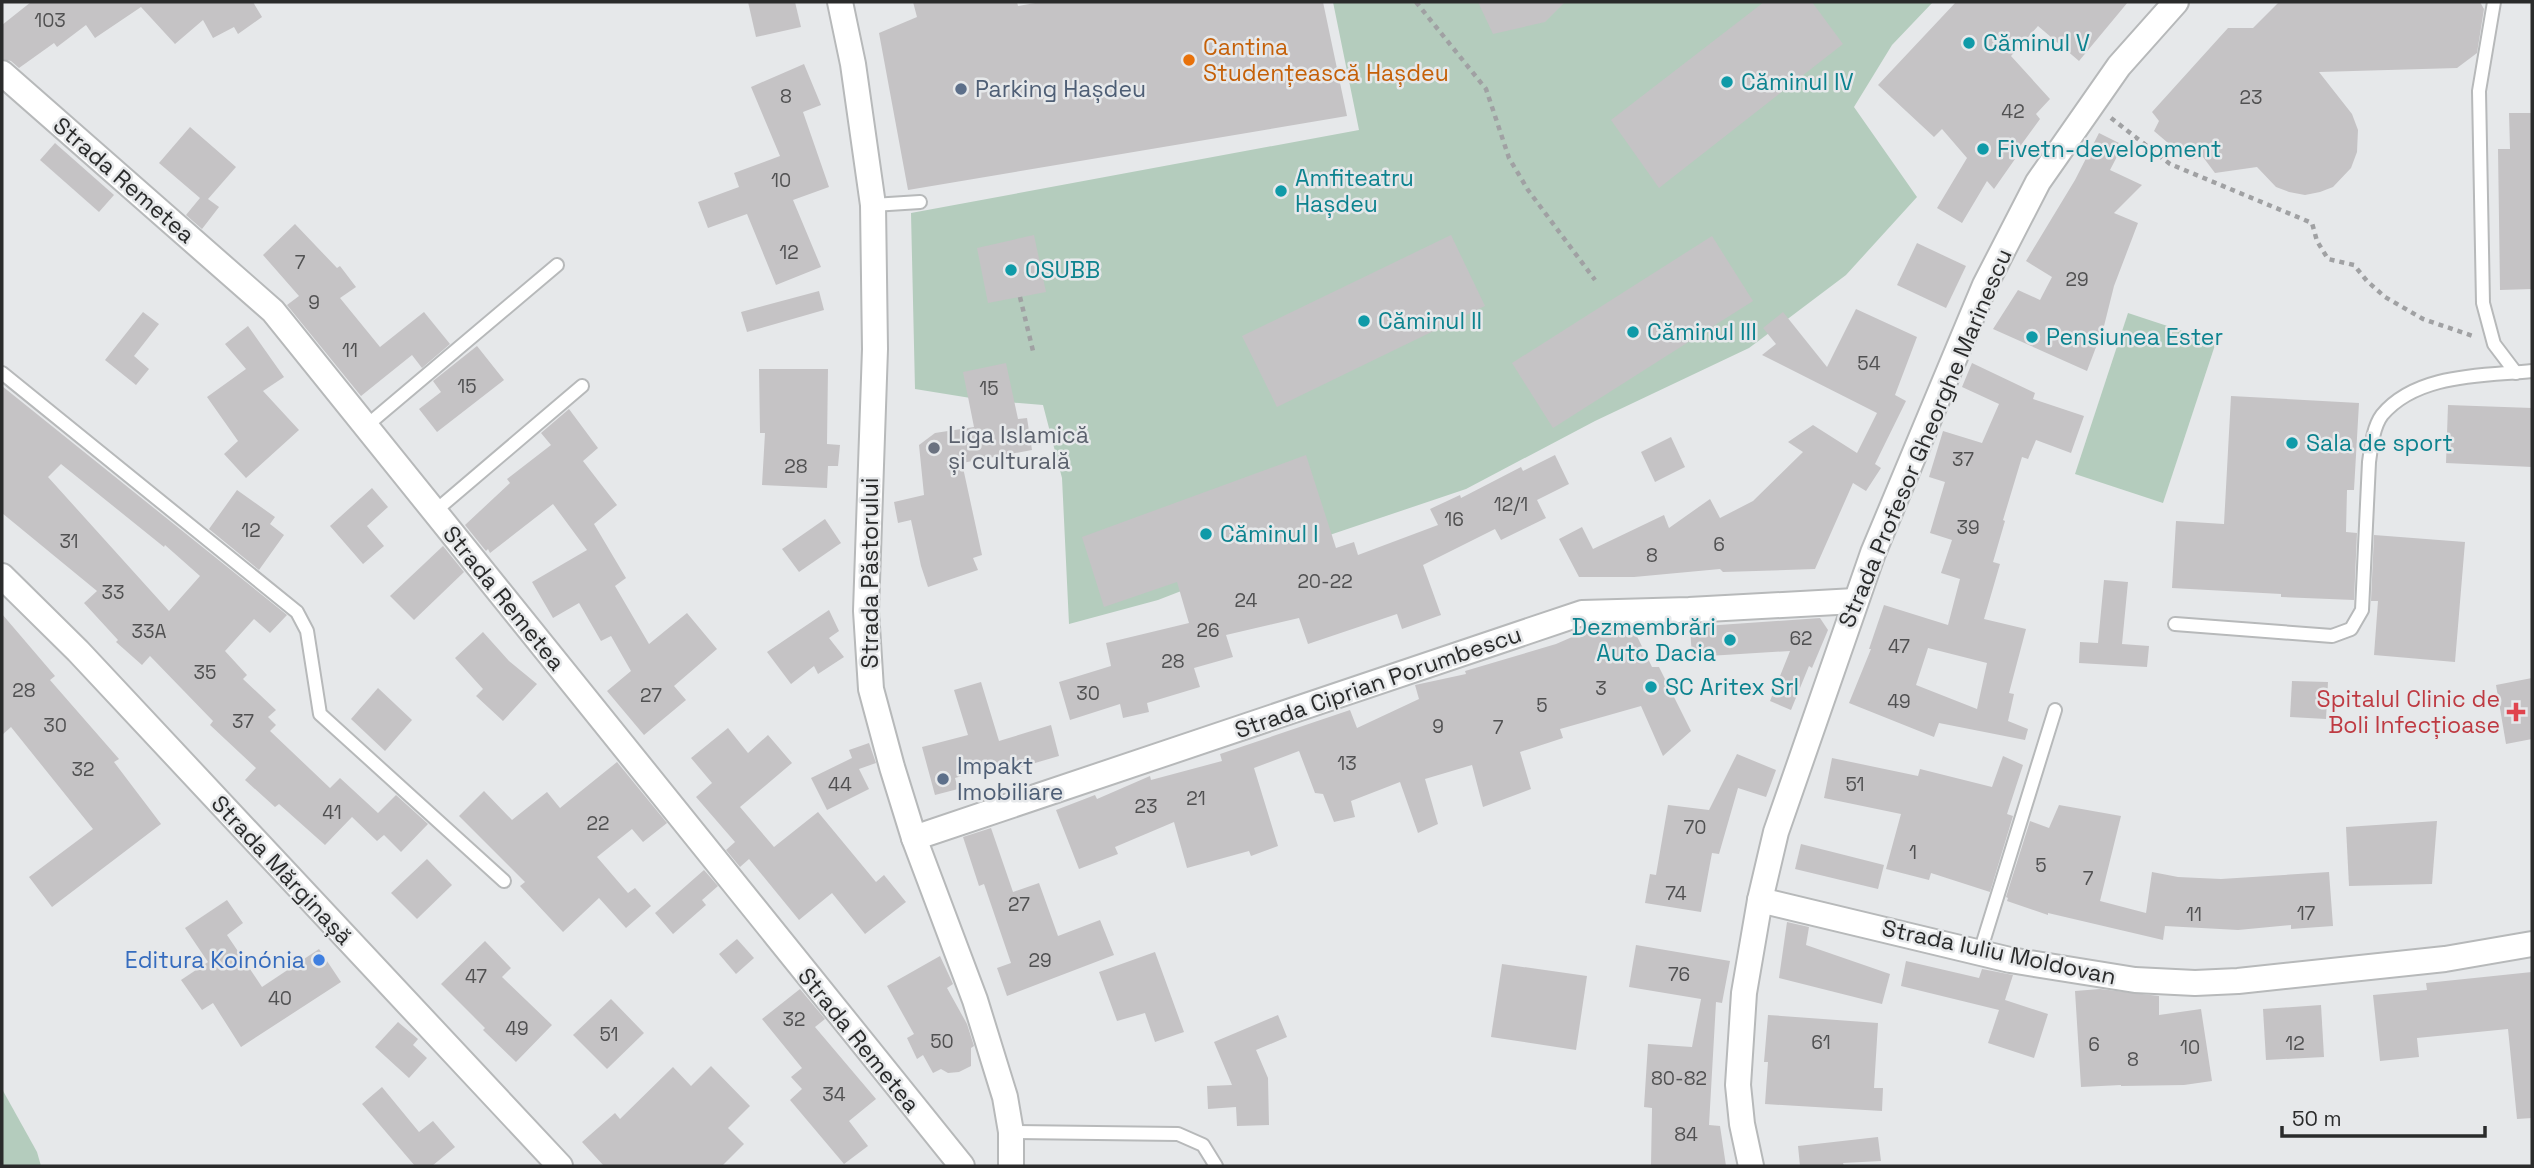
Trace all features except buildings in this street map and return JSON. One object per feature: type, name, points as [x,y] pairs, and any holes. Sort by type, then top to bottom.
[{"type":"street","name":"Strada Păstorului","points":[[840,2],[853,64],[873,205],[875,349],[866,611],[868,658],[878,717],[914,838],[975,1000],[1005,1097],[1011,1132],[1011,1166]]},
{"type":"street","name":"Strada Profesor Gheorghe Marinescu","points":[[1751,1166],[1742,1124],[1739,1074],[1744,993],[1760,900],[1776,832],[1872,553],[1984,285],[2038,182],[2119,66],[2176,2]]},
{"type":"street","name":"Strada Remetea","points":[[2,73],[273,311],[961,1166]]},
{"type":"street","name":"Strada Mărginașă","points":[[2,576],[78,651],[560,1166]]},
{"type":"street","name":"Strada Ciprian Porumbescu","points":[[914,838],[1581,613],[1689,610],[1855,600]]},
{"type":"street","name":"Strada Iuliu Moldovan","points":[[1760,900],[1980,952],[2072,971],[2136,980],[2195,983],[2238,981],[2418,962],[2532,944]]},
{"type":"lane","points":[[2494,2],[2479,92],[2483,303],[2494,344],[2516,373]]},
{"type":"lane","points":[[873,205],[920,202]]},
{"type":"lane","points":[[365,427],[557,265]]},
{"type":"lane","points":[[2175,624],[2332,636],[2351,629],[2362,610],[2369,462],[2372,441],[2381,416],[2414,392],[2443,382],[2483,374],[2532,371]]},
{"type":"lane","points":[[2,373],[297,612],[307,631],[320,714],[504,881]]},
{"type":"lane","points":[[434,512],[582,386]]},
{"type":"lane","points":[[1980,952],[2055,710]]},
{"type":"lane","points":[[1011,1132],[1178,1133],[1203,1145],[1216,1166]]},
{"type":"path","points":[[1416,2],[1486,89],[1509,158],[1528,190],[1595,280]]},
{"type":"path","points":[[2091,103],[2170,164],[2312,223],[2317,241],[2328,259],[2354,265],[2385,297],[2423,319],[2494,344]]},
{"type":"path","points":[[1020,297],[1033,351]]},
{"type":"green space","points":[[1333,2],[1933,2],[1892,45],[1854,107],[1917,197],[1846,275],[1749,348],[1595,421],[1466,489],[1300,545],[1158,600],[1069,624],[1062,478],[1043,405],[983,400],[915,389],[911,213],[1359,130]]},
{"type":"green space","points":[[2128,313],[2216,342],[2163,503],[2075,474]]},
{"type":"green space","points":[[2,1089],[37,1152],[41,1166],[2,1166]]},
{"type":"place","name":"Căminul V","points":[[1969,43]]},
{"type":"place","name":"Cantina Studențească Hașdeu","points":[[1189,60]]},
{"type":"place","name":"Căminul IV","points":[[1727,82]]},
{"type":"place","name":"Parking Hașdeu","points":[[961,89]]},
{"type":"place","name":"Fivetn-development","points":[[1983,149]]},
{"type":"place","name":"Amfiteatru Hașdeu","points":[[1281,191]]},
{"type":"place","name":"OSUBB","points":[[1011,270]]},
{"type":"place","name":"Căminul II","points":[[1364,321]]},
{"type":"place","name":"Căminul III","points":[[1633,332]]},
{"type":"place","name":"Pensiunea Ester","points":[[2032,337]]},
{"type":"place","name":"Sala de sport","points":[[2292,443]]},
{"type":"place","name":"Liga Islamică și culturală","points":[[934,448]]},
{"type":"place","name":"Căminul I","points":[[1206,534]]},
{"type":"place","name":"Dezmembrări Auto Dacia","points":[[1730,640]]},
{"type":"place","name":"SC Aritex Srl","points":[[1651,687]]},
{"type":"place","name":"Spitalul Clinic de Boli Infecțioase","points":[[2516,712]]},
{"type":"place","name":"Impakt Imobiliare","points":[[943,779]]},
{"type":"place","name":"Editura Koinónia","points":[[319,960]]}]
